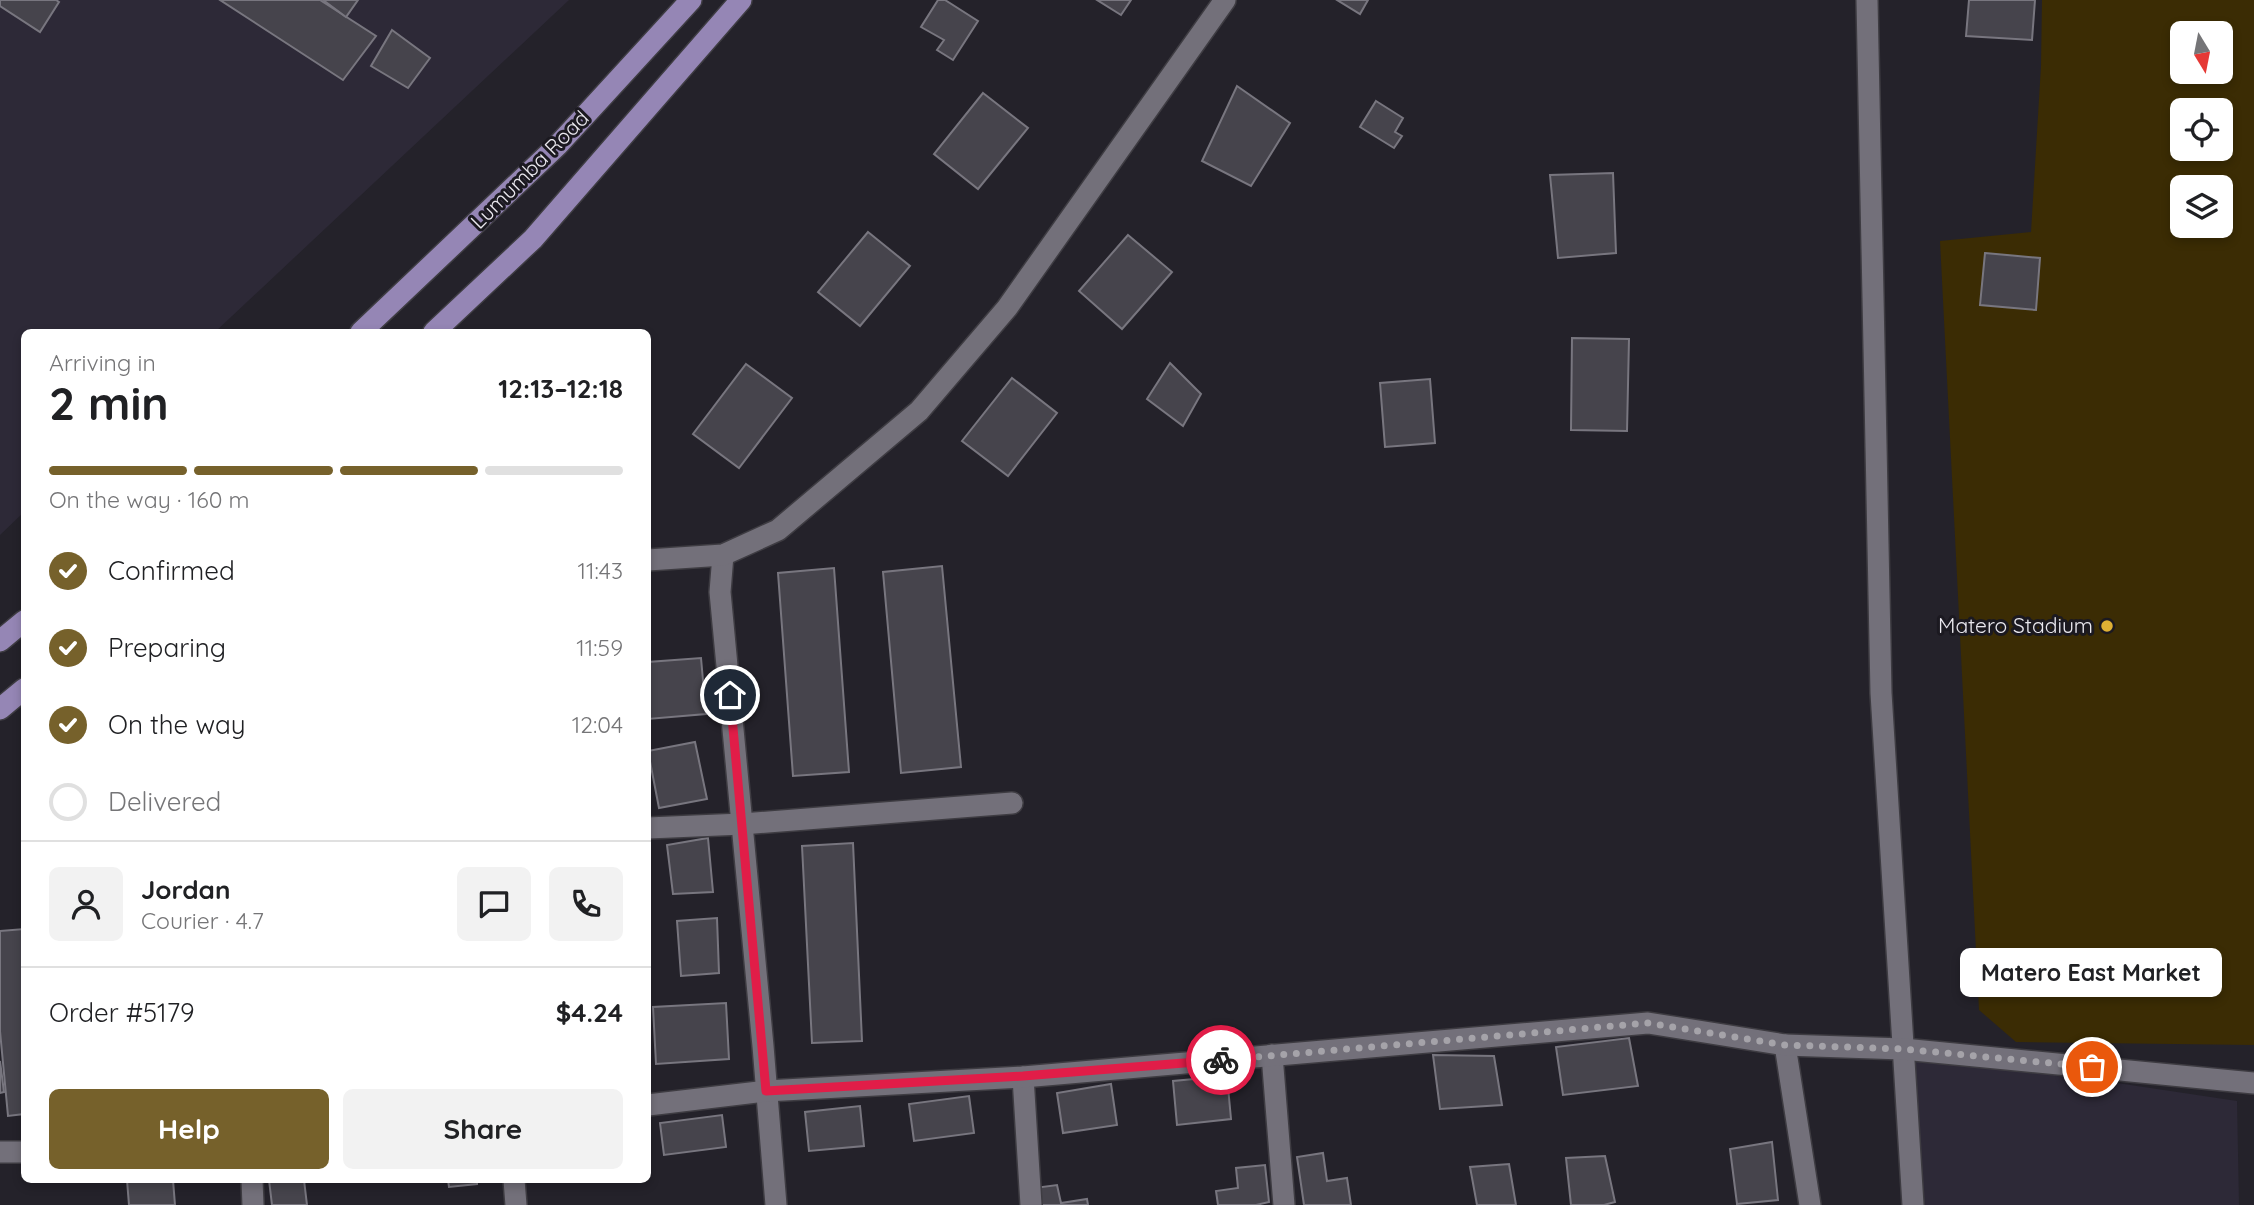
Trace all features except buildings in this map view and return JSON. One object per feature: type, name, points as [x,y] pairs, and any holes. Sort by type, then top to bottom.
[{"type":"main road","name":"Lumumba Road","points":[[364,329],[558,145],[691,0]]},
{"type":"main road","name":"Lumumba Road","points":[[436,329],[533,239],[741,0]]},
{"type":"main road","points":[[0,641],[21,624]]},
{"type":"main road","points":[[0,709],[21,692]]},
{"type":"street","points":[[651,560],[723,555],[778,530],[919,411],[1007,308],[1225,0]]},
{"type":"street","points":[[1867,0],[1881,693],[1913,1205]]},
{"type":"street","points":[[723,555],[720,592],[776,1205]]},
{"type":"street","points":[[651,828],[742,824],[1012,803]]},
{"type":"street","points":[[651,1105],[766,1091],[1023,1076],[1648,1023],[1785,1045],[1903,1049],[2254,1083]]},
{"type":"street","points":[[1785,1045],[1810,1205]]},
{"type":"street","points":[[1272,1055],[1284,1205]]},
{"type":"street","points":[[1023,1076],[1031,1205]]},
{"type":"street","points":[[0,1153],[21,1152]]},
{"type":"street","points":[[252,1183],[253,1205]]},
{"type":"street","points":[[514,1183],[516,1205]]},
{"type":"shaded area","points":[[0,0],[569,0],[218,329],[21,329],[21,515],[0,535]]},
{"type":"shaded area","name":"Matero Stadium","points":[[2042,0],[2254,0],[2254,1045],[2016,1042],[1979,1010],[1940,241],[2031,232],[2041,66]]},
{"type":"shaded area","points":[[1897,1050],[2237,1101],[2239,1205],[1912,1205]]},
{"type":"way so far","points":[[1221,1060],[1648,1023],[1785,1045],[1903,1049],[2092,1067]]},
{"type":"place","name":"Matero Stadium","points":[[2107,626]]},
{"type":"place","name":"Matero East Market","points":[[2092,1067]]},
{"type":"route","points":[[730,695],[766,1091],[1023,1076],[1221,1060]]}]
